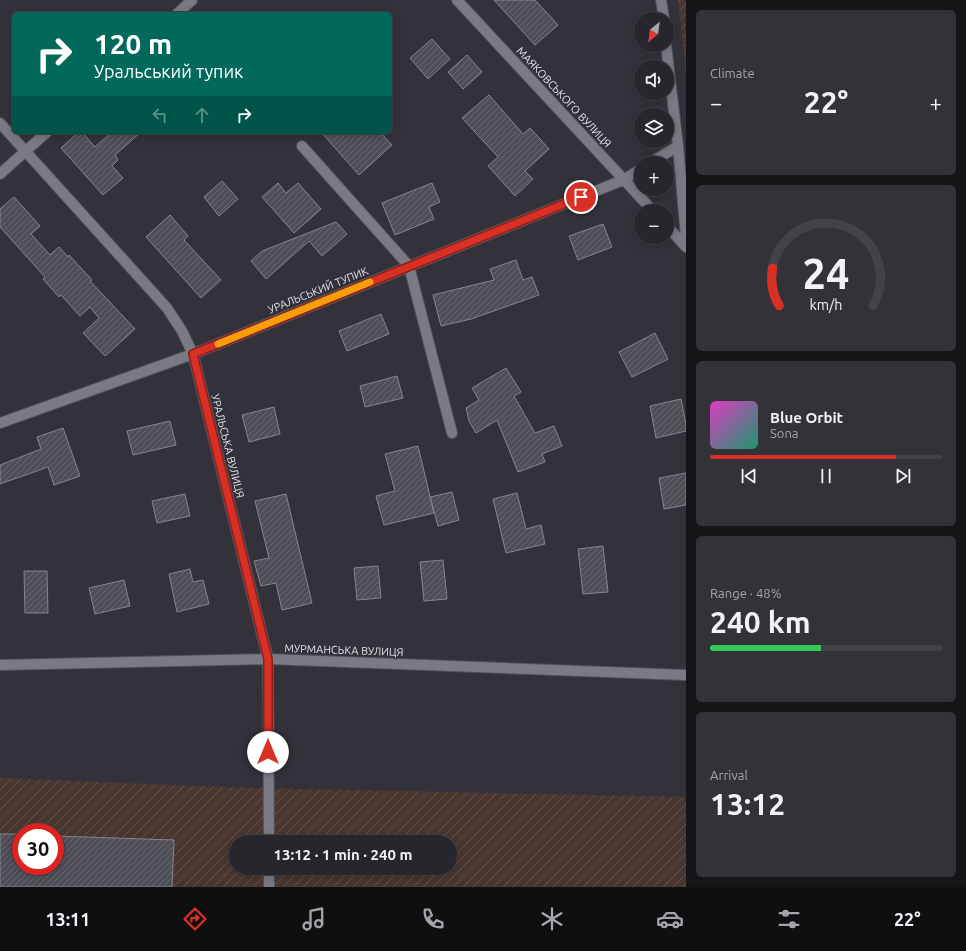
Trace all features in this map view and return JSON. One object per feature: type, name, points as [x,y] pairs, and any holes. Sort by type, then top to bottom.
[{"type":"street","name":"МАЯКОВСЬКОГО ВУЛИЦЯ","points":[[457,0],[646,204]]},
{"type":"street","points":[[661,0],[663,12]]},
{"type":"street","points":[[179,12],[187,2]]},
{"type":"street","points":[[667,52],[678,146],[686,237]]},
{"type":"street","name":"УРАЛЬСЬКА ВУЛИЦЯ","points":[[0,123],[167,308],[182,331],[193,354],[268,659],[269,835]]},
{"type":"street","points":[[0,174],[45,134]]},
{"type":"street","points":[[302,146],[409,266],[452,433]]},
{"type":"street","points":[[662,156],[678,146]]},
{"type":"street","name":"УРАЛЬСЬКИЙ ТУПИК","points":[[0,423],[193,354],[624,180],[634,174]]},
{"type":"street","points":[[674,234],[686,247]]},
{"type":"street","name":"МУРМАНСЬКА ВУЛИЦЯ","points":[[0,665],[268,659],[686,675]]},
{"type":"street","points":[[269,875],[269,887]]},
{"type":"shaded area","points":[[678,0],[686,0],[686,72]]},
{"type":"shaded area","points":[[0,778],[252,788],[686,797],[686,887],[0,887]]},
{"type":"building","points":[[494,0],[535,0],[558,25],[535,45]]},
{"type":"building","points":[[432,39],[450,59],[428,79],[410,58]]},
{"type":"building","points":[[467,55],[482,72],[463,89],[448,72]]},
{"type":"building","points":[[489,95],[523,134],[530,128],[549,149],[525,171],[533,179],[515,196],[488,166],[498,157],[462,118]]},
{"type":"building","points":[[77,134],[84,134],[95,147],[110,134],[139,134],[115,155],[118,160],[112,166],[123,178],[103,195],[61,148]]},
{"type":"building","points":[[323,134],[382,134],[392,145],[359,175]]},
{"type":"building","points":[[222,181],[238,199],[219,216],[204,197]]},
{"type":"building","points":[[278,183],[286,193],[298,183],[321,209],[294,233],[262,197]]},
{"type":"building","points":[[432,183],[440,202],[429,207],[434,219],[395,235],[382,203]]},
{"type":"building","points":[[14,197],[40,226],[31,234],[50,255],[59,247],[68,257],[69,255],[92,280],[90,281],[135,329],[105,356],[83,333],[99,318],[90,307],[80,316],[61,295],[59,297],[43,279],[45,277],[0,227],[0,209]]},
{"type":"building","points":[[170,215],[188,236],[184,240],[221,280],[201,298],[146,237]]},
{"type":"building","points":[[336,222],[347,234],[322,256],[309,241],[266,279],[251,261],[262,251]]},
{"type":"building","points":[[603,224],[612,247],[578,260],[569,236]]},
{"type":"building","points":[[516,260],[523,280],[532,277],[539,295],[471,319],[441,326],[433,295],[494,280],[490,269]]},
{"type":"building","points":[[381,314],[389,334],[347,351],[339,331]]},
{"type":"building","points":[[655,333],[668,359],[632,377],[619,352]]},
{"type":"building","points":[[506,368],[521,392],[514,396],[535,433],[554,426],[562,446],[542,454],[545,462],[518,472],[497,420],[476,433],[469,421],[466,408],[479,400],[472,388]]},
{"type":"building","points":[[397,376],[403,398],[365,407],[360,386]]},
{"type":"building","points":[[681,399],[686,431],[656,438],[650,406]]},
{"type":"building","points":[[274,407],[280,434],[249,442],[242,415]]},
{"type":"building","points":[[170,421],[176,445],[133,455],[127,431]]},
{"type":"building","points":[[63,428],[80,476],[54,485],[48,467],[0,484],[0,465],[41,449],[37,437]]},
{"type":"building","points":[[418,446],[434,513],[384,525],[376,496],[395,491],[385,454]]},
{"type":"building","points":[[686,473],[686,505],[664,509],[659,478]]},
{"type":"building","points":[[452,492],[459,520],[438,526],[430,497]]},
{"type":"building","points":[[517,493],[526,529],[541,525],[545,544],[506,553],[493,499]]},
{"type":"building","points":[[185,494],[190,516],[157,523],[152,501]]},
{"type":"building","points":[[286,494],[312,603],[282,610],[276,583],[261,586],[254,561],[269,558],[255,501]]},
{"type":"building","points":[[603,546],[608,592],[583,594],[578,549]]},
{"type":"building","points":[[443,560],[447,599],[424,601],[420,562]]},
{"type":"building","points":[[378,566],[381,598],[357,600],[354,568]]},
{"type":"building","points":[[190,569],[193,582],[203,580],[209,604],[177,612],[169,574]]},
{"type":"building","points":[[24,571],[47,571],[48,613],[25,613]]},
{"type":"building","points":[[124,580],[130,606],[95,614],[89,588]]},
{"type":"building","points":[[0,834],[12,834],[12,875],[64,875],[64,836],[174,840],[172,887],[0,887]]},
{"type":"slow traffic","points":[[218,344],[370,282]]},
{"type":"route","points":[[268,752],[268,659],[193,354],[581,197]]}]
